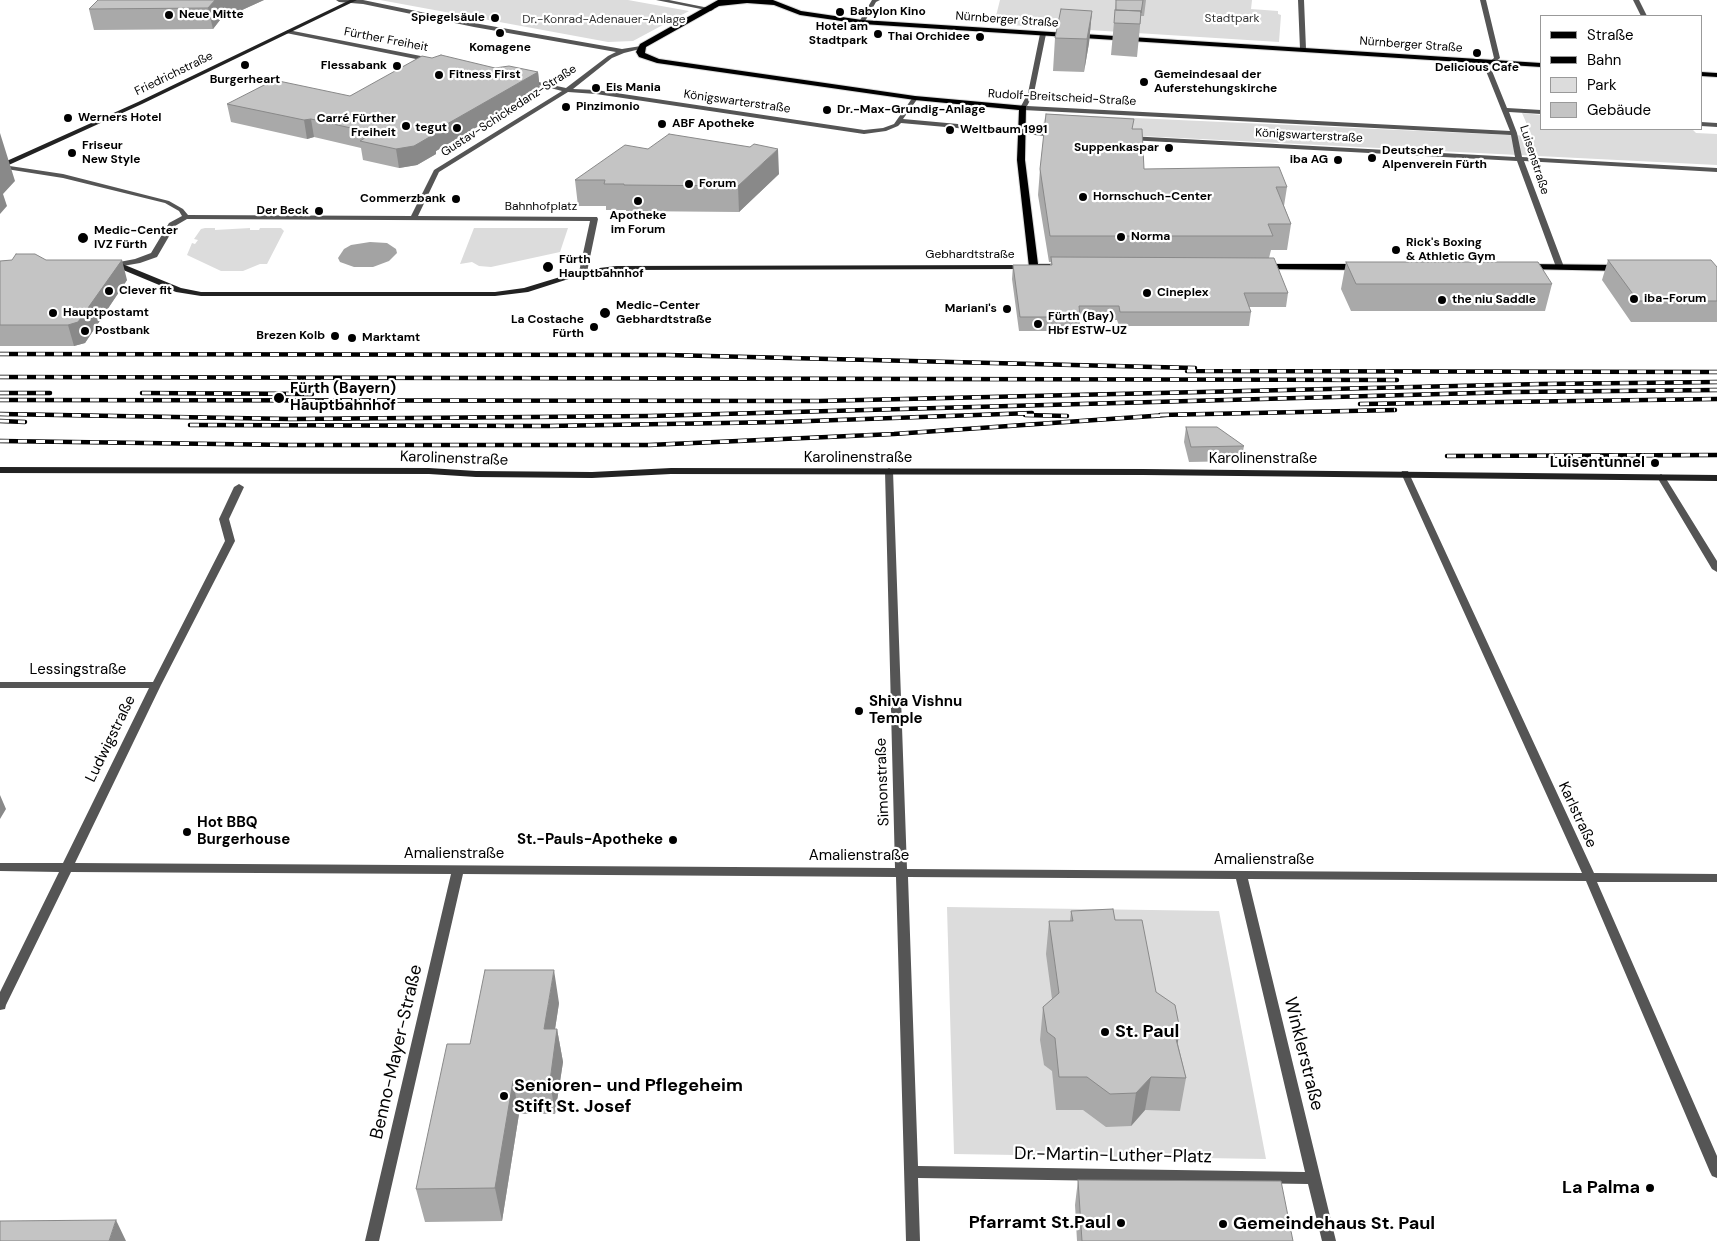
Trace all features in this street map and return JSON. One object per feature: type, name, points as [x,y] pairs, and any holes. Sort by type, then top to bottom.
[{"type":"main road","name":"Friedrichstraße","points":[[1,167],[352,1]]},
{"type":"main road","name":"Nürnberger Straße","points":[[717,4],[770,1],[800,13],[862,22],[1540,65]]},
{"type":"main road","name":"Gustav-Schickedanz-Straße","points":[[641,52],[717,4]]},
{"type":"main road","name":"Rudolf-Breitscheid-Straße","points":[[641,52],[657,61],[915,98],[1023,108]]},
{"type":"main road","points":[[1702,74],[1717,76]]},
{"type":"main road","points":[[1023,108],[1020,133],[1021,160],[1034,267]]},
{"type":"main road","points":[[102,265],[117,265],[179,290],[201,294],[495,294],[525,290],[583,272]]},
{"type":"main road","name":"Gebhardtstraße","points":[[583,272],[616,268],[1064,267]]},
{"type":"main road","points":[[1250,267],[1374,267]]},
{"type":"main road","points":[[1519,267],[1633,268]]},
{"type":"main road","name":"Karolinenstraße","points":[[0,470],[429,471],[476,474],[582,475],[671,471],[1405,473],[1717,478]]},
{"type":"street","points":[[339,0],[366,3],[622,52]]},
{"type":"street","points":[[659,0],[717,4]]},
{"type":"street","points":[[862,22],[874,1],[878,0]]},
{"type":"street","points":[[1301,0],[1303,50]]},
{"type":"street","points":[[1483,0],[1497,58],[1491,62]]},
{"type":"street","points":[[1636,0],[1644,15]]},
{"type":"street","name":"Fürther Freiheit","points":[[288,32],[434,61]]},
{"type":"street","points":[[1023,108],[1031,92],[1043,34]]},
{"type":"street","name":"Gustav-Schickedanz-Straße","points":[[414,218],[436,171],[567,90],[610,57],[622,52],[641,52]]},
{"type":"street","name":"Luisenstraße","points":[[1491,62],[1487,66],[1514,133],[1518,158],[1560,267]]},
{"type":"street","points":[[519,78],[567,90]]},
{"type":"street","name":"Königswarterstraße","points":[[567,90],[596,92],[864,132],[884,130],[901,121],[1020,133],[1068,135]]},
{"type":"street","points":[[901,121],[915,98]]},
{"type":"street","name":"Rudolf-Breitscheid-Straße","points":[[1023,108],[1514,133]]},
{"type":"street","points":[[1504,110],[1540,112]]},
{"type":"street","points":[[1702,124],[1717,125]]},
{"type":"street","name":"Königswarterstraße","points":[[1116,138],[1717,170]]},
{"type":"street","points":[[1,167],[62,176],[123,190],[167,202],[182,210],[186,217],[172,225],[154,255],[117,265]]},
{"type":"street","name":"Bahnhofplatz","points":[[186,217],[594,219],[583,272]]},
{"type":"street","name":"Simonstraße","points":[[890,471],[913,1241]]},
{"type":"street","name":"Karlstraße","points":[[1405,473],[1590,878],[1717,1172]]},
{"type":"street","points":[[1661,477],[1717,569]]},
{"type":"street","name":"Ludwigstraße","points":[[0,1005],[156,685],[230,541],[224,520],[239,487]]},
{"type":"street","name":"Lessingstraße","points":[[0,685],[156,685]]},
{"type":"street","name":"Amalienstraße","points":[[0,867],[1717,878]]},
{"type":"street","name":"Benno-Mayer-Straße","points":[[372,1241],[458,871]]},
{"type":"street","name":"Winklerstraße","points":[[1241,876],[1329,1241]]},
{"type":"street","name":"Dr.-Martin-Luther-Platz","points":[[912,1172],[1313,1178]]},
{"type":"green space","name":"Dr.-Konrad-Adenauer-Anlage","points":[[380,0],[628,0],[689,11],[633,41],[608,42]]},
{"type":"green space","name":"Stadtpark","points":[[1000,0],[1252,0],[1251,9],[1278,11],[1278,14],[1281,15],[1279,42],[994,24]]},
{"type":"green space","points":[[1522,113],[1540,115],[1540,130],[1693,130],[1696,133],[1717,134],[1717,165],[1041,131],[1046,114],[1532,136]]},
{"type":"green space","points":[[215,228],[215,230],[250,228],[250,230],[259,230],[260,228],[281,228],[284,231],[267,264],[260,264],[243,271],[221,271],[187,255],[192,243],[195,244],[198,240],[194,239],[201,229]]},
{"type":"green space","points":[[474,228],[568,228],[560,252],[491,267],[479,266],[472,262],[460,264]]},
{"type":"green space","points":[[947,907],[1219,911],[1266,1159],[954,1154]]},
{"type":"shaded area","points":[[370,242],[387,243],[396,249],[397,253],[389,261],[373,267],[354,267],[340,262],[338,258],[344,249],[351,245]]},
{"type":"building","points":[[98,0],[215,0],[208,8],[89,9]]},
{"type":"building","points":[[1116,0],[1143,0],[1141,13],[1141,11],[1116,10]]},
{"type":"building","points":[[1061,9],[1092,11],[1087,39],[1055,38]]},
{"type":"building","points":[[1115,10],[1141,11],[1140,24],[1114,23]]},
{"type":"building","points":[[441,55],[495,68],[509,66],[538,72],[433,132],[433,135],[414,146],[396,149],[360,141],[373,133],[311,119],[304,120],[227,104],[274,80],[350,96],[422,56],[432,58]]},
{"type":"building","name":"Hornschuch-Center","points":[[1046,114],[1134,119],[1132,129],[1142,129],[1144,169],[1279,167],[1287,187],[1276,187],[1291,224],[1268,224],[1273,236],[1050,236],[1040,169]]},
{"type":"building","points":[[669,134],[750,147],[754,144],[778,149],[738,186],[624,185],[604,184],[605,180],[575,180],[625,145],[648,149]]},
{"type":"building","name":"Hauptpostamt","points":[[16,254],[35,254],[46,260],[122,260],[78,322],[68,325],[0,325],[0,261],[12,260]]},
{"type":"building","points":[[1051,257],[1274,258],[1288,293],[1244,293],[1251,312],[1120,312],[1119,306],[1079,306],[1080,317],[1020,317],[1013,265],[1052,265]]},
{"type":"building","points":[[1608,260],[1711,260],[1717,267],[1717,301],[1638,301]]},
{"type":"building","points":[[1346,262],[1538,262],[1552,284],[1356,284]]},
{"type":"building","points":[[1186,427],[1217,427],[1244,446],[1191,447]]},
{"type":"building","name":"St. Paul","points":[[1113,909],[1115,920],[1142,920],[1156,992],[1175,1005],[1180,1030],[1175,1035],[1186,1078],[1151,1077],[1136,1093],[1110,1094],[1087,1077],[1059,1077],[1055,1038],[1047,1032],[1043,1007],[1059,993],[1049,921],[1073,921],[1071,911]]},
{"type":"building","name":"Senioren- und Pflegeheim Stift St. Josef","points":[[485,970],[554,970],[544,1029],[557,1029],[550,1081],[513,1081],[495,1188],[416,1189],[447,1044],[470,1044]]},
{"type":"building","points":[[1078,1180],[1281,1181],[1293,1241],[1082,1241]]},
{"type":"building","points":[[116,1220],[109,1241],[0,1241],[0,1221]]},
{"type":"railway","points":[[0,354],[668,355],[1195,368]]},
{"type":"railway","points":[[1187,371],[1717,372]]},
{"type":"railway","points":[[0,377],[1397,380]]},
{"type":"railway","points":[[0,400],[819,401],[1541,384],[1717,382]]},
{"type":"railway","points":[[0,414],[291,419],[650,416],[1514,392],[1717,390]]},
{"type":"railway","points":[[0,393],[50,393]]},
{"type":"railway","points":[[142,393],[312,394]]},
{"type":"railway","points":[[1360,404],[1717,399]]},
{"type":"railway","points":[[1160,415],[1395,410]]},
{"type":"railway","points":[[190,425],[548,426],[782,422],[1032,413]]},
{"type":"railway","points":[[1025,415],[1067,416]]},
{"type":"railway","points":[[0,441],[290,445],[649,445],[894,434],[1167,415]]},
{"type":"railway","points":[[0,421],[25,422]]},
{"type":"railway","points":[[1447,456],[1717,455]]},
{"type":"place","name":"Babylon Kino","points":[[840,12]]},
{"type":"place","name":"Neue Mitte","points":[[169,15]]},
{"type":"place","name":"Spiegelsäule","points":[[495,18]]},
{"type":"place","name":"Komagene","points":[[500,33]]},
{"type":"place","name":"Hotel am Stadtpark","points":[[878,34]]},
{"type":"place","name":"Thai Orchidee","points":[[980,37]]},
{"type":"place","name":"Delicious Cafe","points":[[1477,53]]},
{"type":"place","name":"Burgerheart","points":[[245,65]]},
{"type":"place","name":"Flessabank","points":[[397,66]]},
{"type":"place","name":"Fitness First","points":[[439,75]]},
{"type":"place","name":"Gemeindesaal der Auferstehungskirche","points":[[1144,82]]},
{"type":"place","name":"Eis Mania","points":[[596,88]]},
{"type":"place","name":"Pinzimonio","points":[[566,107]]},
{"type":"place","name":"Dr.-Max-Grundig-Anlage","points":[[827,110]]},
{"type":"place","name":"Werners Hotel","points":[[68,118]]},
{"type":"place","name":"ABF Apotheke","points":[[662,124]]},
{"type":"place","name":"Carré Fürther Freiheit","points":[[406,126]]},
{"type":"place","name":"tegut","points":[[457,128]]},
{"type":"place","name":"Weltbaum 1991","points":[[950,130]]},
{"type":"place","name":"Suppenkaspar","points":[[1169,148]]},
{"type":"place","name":"Friseur New Style","points":[[72,153]]},
{"type":"place","name":"Deutscher Alpenverein Fürth","points":[[1372,158]]},
{"type":"place","name":"iba AG","points":[[1338,160]]},
{"type":"place","name":"Forum","points":[[689,184]]},
{"type":"place","name":"Hornschuch-Center","points":[[1083,197]]},
{"type":"place","name":"Commerzbank","points":[[456,199]]},
{"type":"place","name":"Apotheke im Forum","points":[[638,201]]},
{"type":"place","name":"Der Beck","points":[[319,211]]},
{"type":"place","name":"Norma","points":[[1121,237]]},
{"type":"place","name":"Medic-Center IVZ Fürth","points":[[83,238]]},
{"type":"place","name":"Rick's Boxing & Athletic Gym","points":[[1396,250]]},
{"type":"place","name":"Fürth Hauptbahnhof","points":[[548,267]]},
{"type":"place","name":"Clever fit","points":[[109,291]]},
{"type":"place","name":"Cineplex","points":[[1147,293]]},
{"type":"place","name":"iba-Forum","points":[[1634,299]]},
{"type":"place","name":"the niu Saddle","points":[[1442,300]]},
{"type":"place","name":"Mariani's","points":[[1007,309]]},
{"type":"place","name":"Hauptpostamt","points":[[53,313]]},
{"type":"place","name":"Medic-Center Gebhardtstraße","points":[[605,313]]},
{"type":"place","name":"Fürth (Bay) Hbf ESTW-UZ","points":[[1038,324]]},
{"type":"place","name":"La Costache Fürth","points":[[594,327]]},
{"type":"place","name":"Postbank","points":[[85,331]]},
{"type":"place","name":"Brezen Kolb","points":[[335,336]]},
{"type":"place","name":"Marktamt","points":[[352,338]]},
{"type":"place","name":"Fürth (Bayern) Hauptbahnhof","points":[[279,398]]},
{"type":"place","name":"Luisentunnel","points":[[1655,463]]},
{"type":"place","name":"Shiva Vishnu Temple","points":[[859,711]]},
{"type":"place","name":"Hot BBQ Burgerhouse","points":[[187,832]]},
{"type":"place","name":"St.-Pauls-Apotheke","points":[[673,840]]},
{"type":"place","name":"St. Paul","points":[[1105,1032]]},
{"type":"place","name":"Senioren- und Pflegeheim Stift St. Josef","points":[[504,1096]]},
{"type":"place","name":"La Palma","points":[[1650,1188]]},
{"type":"place","name":"Pfarramt St.Paul","points":[[1121,1223]]},
{"type":"place","name":"Gemeindehaus St. Paul","points":[[1223,1224]]}]
